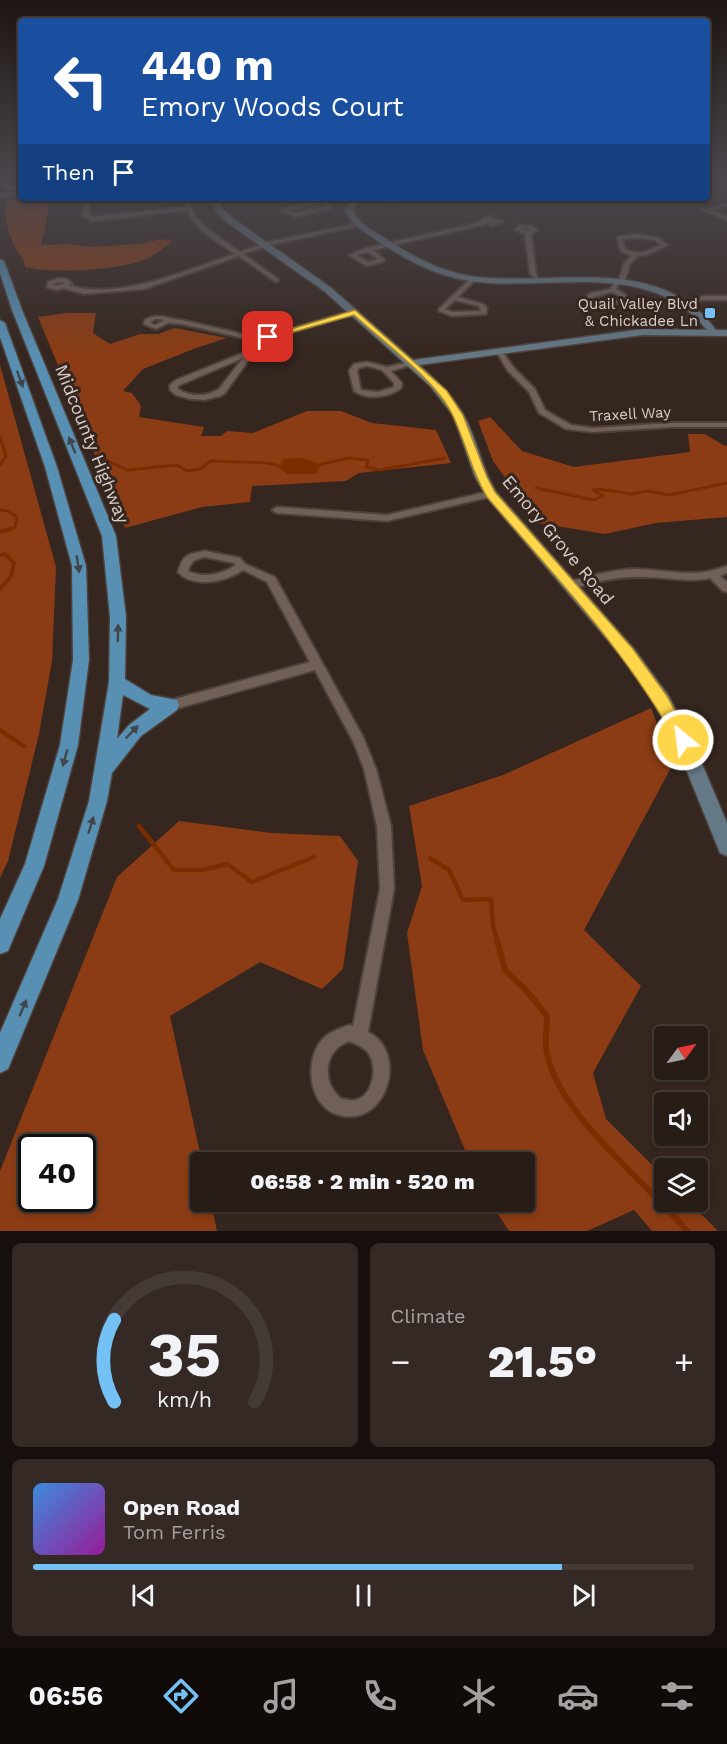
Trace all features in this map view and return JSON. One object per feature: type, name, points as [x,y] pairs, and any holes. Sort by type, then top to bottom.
[{"type":"main road","name":"Midcounty Highway","points":[[0,261],[17,310],[109,536],[118,617],[117,682],[105,771],[98,801],[68,900],[0,1061]]},
{"type":"main road","points":[[0,323],[51,467],[79,566],[81,660],[69,745],[34,866],[0,944]]},
{"type":"main road","points":[[117,682],[148,702],[171,705]]},
{"type":"main road","points":[[105,771],[129,734],[145,719],[171,705]]},
{"type":"street","points":[[219,239],[276,280]]},
{"type":"street","name":"Emory Grove Road","points":[[256,239],[327,288],[439,388],[463,426],[481,477],[491,494],[572,585],[628,653],[662,700],[683,740],[727,846]]},
{"type":"street","points":[[64,286],[83,292],[137,288],[167,281],[264,245],[291,239]]},
{"type":"street","points":[[383,239],[426,267],[473,279],[583,278],[655,291],[682,303],[701,317],[713,332]]},
{"type":"street","points":[[366,250],[371,251],[382,260],[367,264],[352,255],[366,250],[410,239]]},
{"type":"street","points":[[529,239],[533,273],[537,279]]},
{"type":"street","points":[[619,239],[623,250],[635,255]]},
{"type":"street","points":[[617,285],[625,299],[603,304],[594,302],[589,297],[617,285],[627,264],[635,255],[661,249],[665,245],[657,239]]},
{"type":"street","points":[[453,297],[481,305],[484,312],[473,315],[443,312],[441,308],[453,297],[473,279]]},
{"type":"street","points":[[724,290],[722,293],[726,298]]},
{"type":"street","points":[[682,303],[702,298],[726,298]]},
{"type":"street","points":[[168,321],[182,321],[260,340],[355,312]]},
{"type":"street","points":[[387,370],[398,383],[394,391],[369,394],[356,388],[352,372],[355,367],[369,364],[387,370],[413,363],[643,332],[727,333]]},
{"type":"street","points":[[249,353],[177,382],[174,387],[175,391],[204,398],[219,394],[260,340]]},
{"type":"street","name":"Traxell Way","points":[[499,351],[511,369],[532,391],[542,411],[569,427],[596,430],[727,424]]},
{"type":"street","points":[[277,510],[387,518],[491,494]]},
{"type":"street","points":[[242,566],[271,580],[359,741],[377,792],[384,826],[387,890],[359,1035]]},
{"type":"street","points":[[572,585],[613,574],[646,573],[685,578],[714,576],[727,569]]},
{"type":"street","points":[[714,576],[727,588]]},
{"type":"street","points":[[171,705],[317,665]]},
{"type":"street","points":[[349,1033],[359,1035],[376,1048],[380,1058],[380,1083],[368,1102],[358,1108],[348,1109],[337,1106],[328,1098],[319,1076],[320,1063],[324,1052],[339,1036],[349,1033]]},
{"type":"shaded area","points":[[12,239],[42,239],[42,245],[70,244],[89,247],[140,244],[159,239],[173,241],[154,255],[142,260],[127,265],[91,270],[25,267]]},
{"type":"shaded area","points":[[67,313],[96,313],[93,333],[110,344],[140,334],[158,334],[175,328],[227,338],[143,369],[123,391],[132,393],[141,406],[139,417],[204,427],[201,436],[221,436],[227,431],[253,433],[307,411],[341,411],[372,423],[436,430],[451,463],[359,473],[346,481],[252,486],[250,502],[202,507],[125,528],[38,317]]},
{"type":"shaded area","points":[[0,365],[56,567],[52,661],[39,734],[8,861],[0,878]]},
{"type":"shaded area","points":[[490,417],[522,451],[574,467],[690,452],[688,434],[705,434],[727,446],[727,517],[656,523],[605,534],[538,523],[493,461],[478,421]]},
{"type":"shaded area","points":[[304,458],[321,465],[316,474],[287,474],[279,467],[283,459]]},
{"type":"shaded area","points":[[651,708],[673,764],[584,930],[641,986],[593,1073],[606,1119],[654,1167],[654,1212],[699,1212],[718,1231],[652,1231],[634,1210],[587,1231],[509,1231],[497,1212],[535,1212],[535,1152],[466,1152],[423,1050],[407,933],[422,886],[409,806],[503,775]]},
{"type":"shaded area","points":[[179,821],[271,833],[340,836],[358,861],[343,969],[322,989],[260,962],[170,1016],[200,1152],[190,1152],[190,1212],[213,1212],[217,1231],[0,1231],[0,1171],[117,877]]},
{"type":"waterway","points":[[0,437],[6,456],[0,465]]},
{"type":"waterway","points":[[318,465],[349,458],[368,460],[366,467],[379,470],[445,458]]},
{"type":"waterway","points":[[106,460],[127,470],[177,465],[187,471],[201,469],[210,461],[267,463],[284,467]]},
{"type":"waterway","points":[[536,488],[594,500],[603,496],[593,490],[598,489],[632,494],[648,491],[669,495],[727,483]]},
{"type":"waterway","points":[[0,510],[8,511],[17,517],[15,527],[6,530]]},
{"type":"waterway","points":[[0,532],[10,529]]},
{"type":"waterway","points":[[0,555],[5,554],[14,563],[11,576],[0,589]]},
{"type":"waterway","points":[[0,730],[24,746]]},
{"type":"waterway","points":[[139,826],[174,870],[203,870],[227,864],[252,882],[314,857]]},
{"type":"waterway","points":[[430,858],[449,870],[463,900],[491,899],[493,926],[497,941]]},
{"type":"waterway","points":[[497,940],[505,970],[525,989],[547,1016],[546,1048],[553,1072],[566,1097],[604,1145],[687,1231]]},
{"type":"place","name":"Quail Valley Blvd & Chickadee Ln","points":[[710,313]]},
{"type":"route","points":[[268,337],[355,312],[428,378],[443,393],[458,415],[481,477],[491,494],[572,585],[628,653],[662,700],[683,740]]}]
